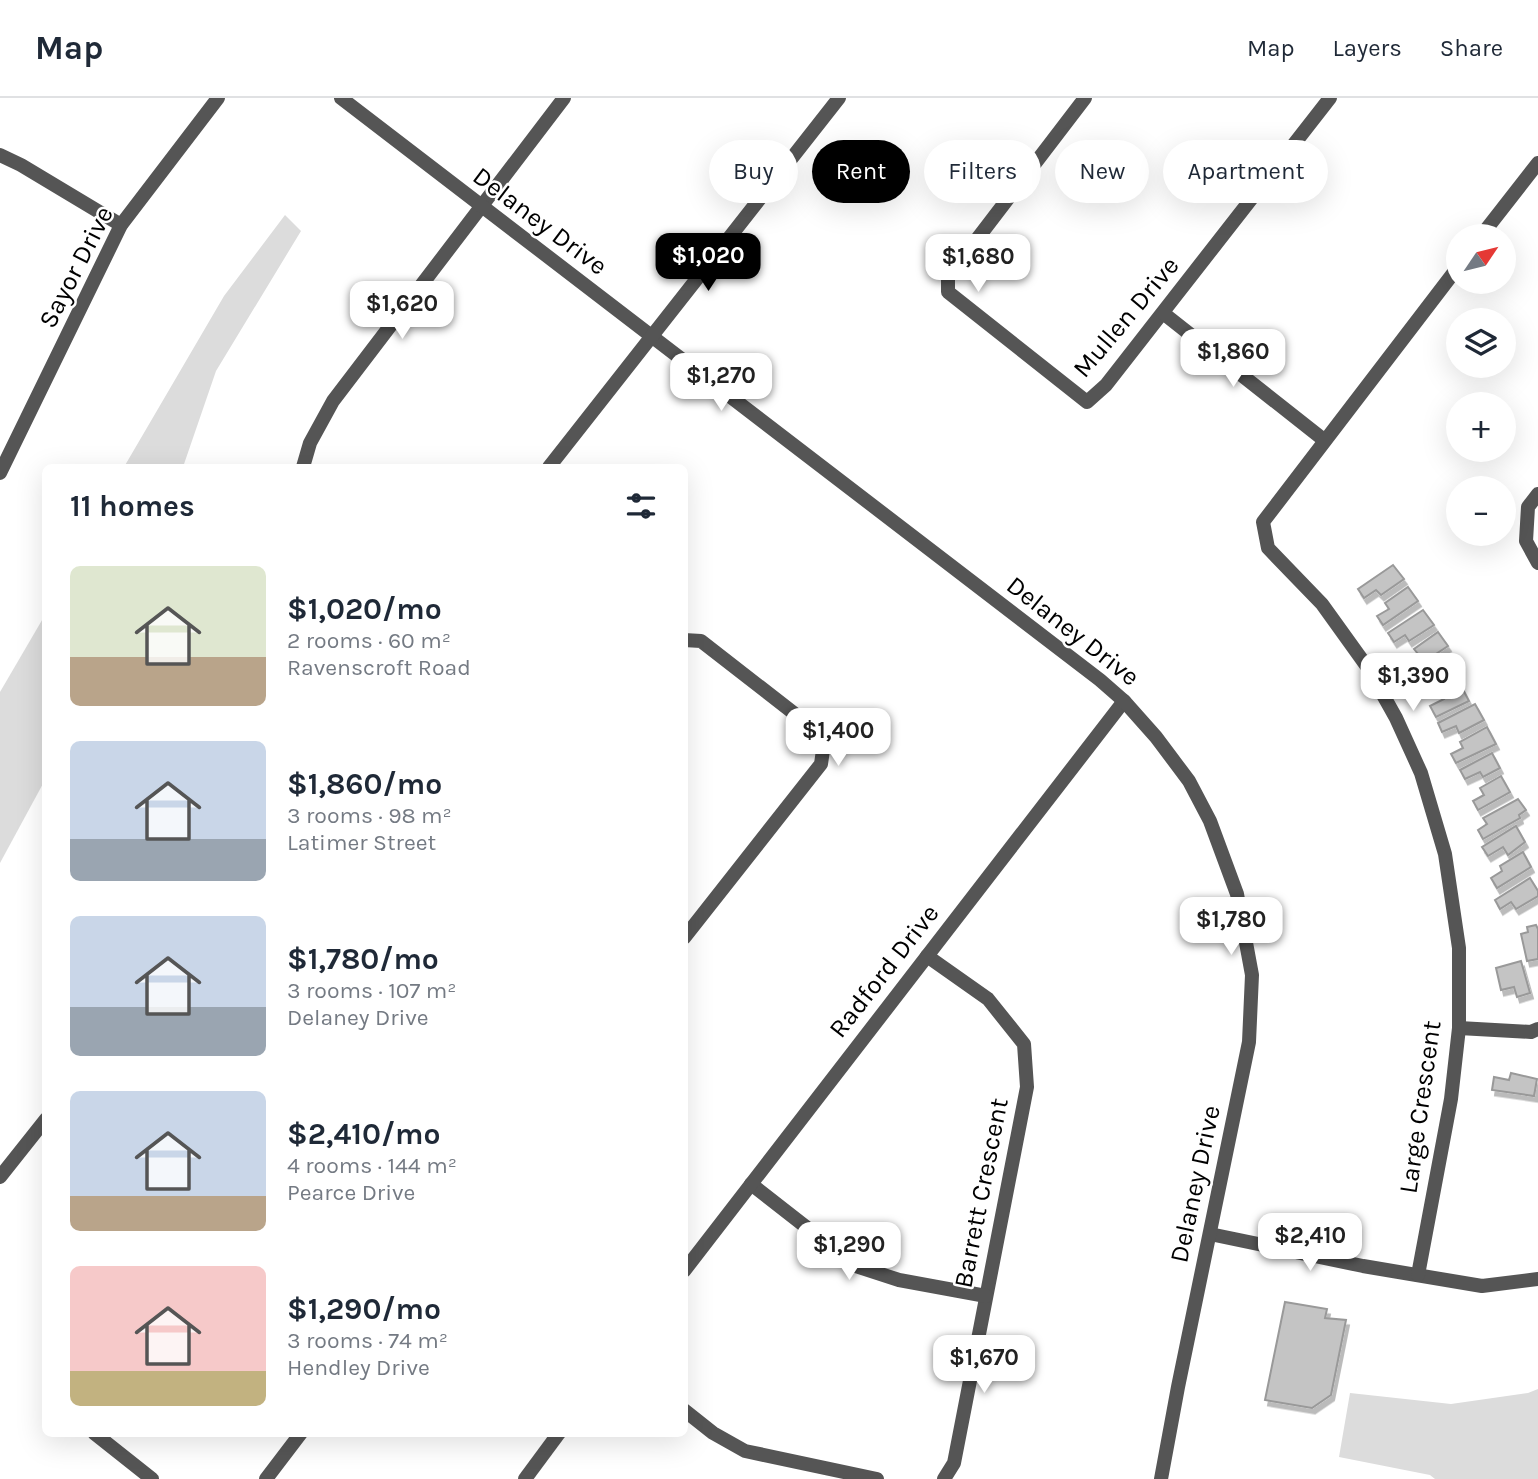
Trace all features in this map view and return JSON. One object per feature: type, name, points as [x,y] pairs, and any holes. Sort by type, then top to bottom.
[{"type":"street","name":"Sayor Drive","points":[[0,473],[121,225],[218,98]]},
{"type":"street","name":"Delaney Drive","points":[[341,98],[1100,680],[1124,701],[1156,737],[1189,781],[1210,821],[1237,894],[1252,975],[1250,1042],[1161,1479]]},
{"type":"street","points":[[304,464],[310,443],[332,401],[564,98]]},
{"type":"street","points":[[551,464],[839,98]]},
{"type":"street","name":"Mullen Drive","points":[[1085,98],[948,277],[948,292],[1087,401],[1106,385],[1330,98]]},
{"type":"street","points":[[0,155],[121,225]]},
{"type":"street","points":[[1490,224],[1538,163]]},
{"type":"street","name":"Large Crescent","points":[[1418,1275],[1451,1099],[1459,1028],[1459,948],[1447,867],[1421,773],[1396,718],[1368,668],[1322,604],[1268,548],[1262,522],[1446,282]]},
{"type":"street","points":[[1163,313],[1324,440]]},
{"type":"street","points":[[1538,494],[1528,507],[1526,541],[1538,563]]},
{"type":"street","points":[[688,640],[701,641],[809,725],[824,743],[821,764],[688,933]]},
{"type":"street","name":"Radford Drive","points":[[688,1266],[1124,701]]},
{"type":"street","name":"Barrett Crescent","points":[[927,956],[988,999],[1024,1044],[1027,1087],[954,1463],[944,1479]]},
{"type":"street","points":[[1459,1028],[1520,1032],[1538,1029]]},
{"type":"street","points":[[0,1177],[42,1124]]},
{"type":"street","points":[[751,1184],[856,1266],[899,1280],[986,1296]]},
{"type":"street","points":[[1210,1234],[1482,1286],[1538,1279]]},
{"type":"street","points":[[688,1413],[713,1433],[746,1451],[877,1479]]},
{"type":"street","points":[[99,1437],[152,1479]]},
{"type":"street","points":[[266,1479],[298,1437]]},
{"type":"street","points":[[525,1479],[556,1437]]},
{"type":"shaded area","points":[[285,215],[301,231],[216,371],[184,464],[126,464],[224,296]]},
{"type":"shaded area","points":[[42,620],[42,786],[0,863],[0,692]]},
{"type":"shaded area","points":[[1538,1389],[1538,1479],[1435,1479],[1430,1475],[1339,1457],[1350,1393],[1451,1404],[1528,1393]]},
{"type":"building","points":[[1393,565],[1404,579],[1381,595],[1376,590],[1364,598],[1358,589]]},
{"type":"building","points":[[1408,587],[1418,601],[1383,625],[1377,616],[1389,609],[1385,603]]},
{"type":"building","points":[[1423,610],[1434,625],[1409,641],[1405,635],[1394,642],[1388,633]]},
{"type":"building","points":[[1438,632],[1448,646],[1413,669],[1407,661],[1418,654],[1414,649]]},
{"type":"building","points":[[1451,656],[1461,673],[1437,686],[1434,680],[1419,687],[1413,677]]},
{"type":"building","points":[[1459,682],[1469,701],[1436,717],[1430,706],[1444,699],[1441,692]]},
{"type":"building","points":[[1475,704],[1484,720],[1459,733],[1456,726],[1442,732],[1438,723]]},
{"type":"building","points":[[1487,727],[1496,744],[1456,763],[1451,754],[1463,748],[1460,742]]},
{"type":"building","points":[[1492,753],[1500,768],[1483,777],[1480,772],[1465,779],[1460,770]]},
{"type":"building","points":[[1501,776],[1510,792],[1478,810],[1473,801],[1484,795],[1480,788]]},
{"type":"building","points":[[1518,799],[1526,810],[1519,815],[1520,818],[1483,839],[1478,830],[1487,824],[1483,818]]},
{"type":"building","points":[[1516,826],[1525,842],[1508,855],[1503,847],[1488,856],[1482,847]]},
{"type":"building","points":[[1523,852],[1531,867],[1497,888],[1491,878],[1502,871],[1500,866]]},
{"type":"building","points":[[1530,878],[1538,896],[1516,909],[1511,902],[1500,909],[1495,900]]},
{"type":"building","points":[[1536,925],[1538,959],[1527,961],[1521,934],[1528,932],[1527,927]]},
{"type":"building","points":[[1521,961],[1530,993],[1517,997],[1514,987],[1501,990],[1496,968]]},
{"type":"building","points":[[1511,1073],[1537,1079],[1534,1096],[1492,1090],[1494,1077],[1509,1080]]},
{"type":"building","points":[[1285,1302],[1327,1309],[1325,1318],[1346,1320],[1331,1395],[1312,1408],[1265,1400]]}]
